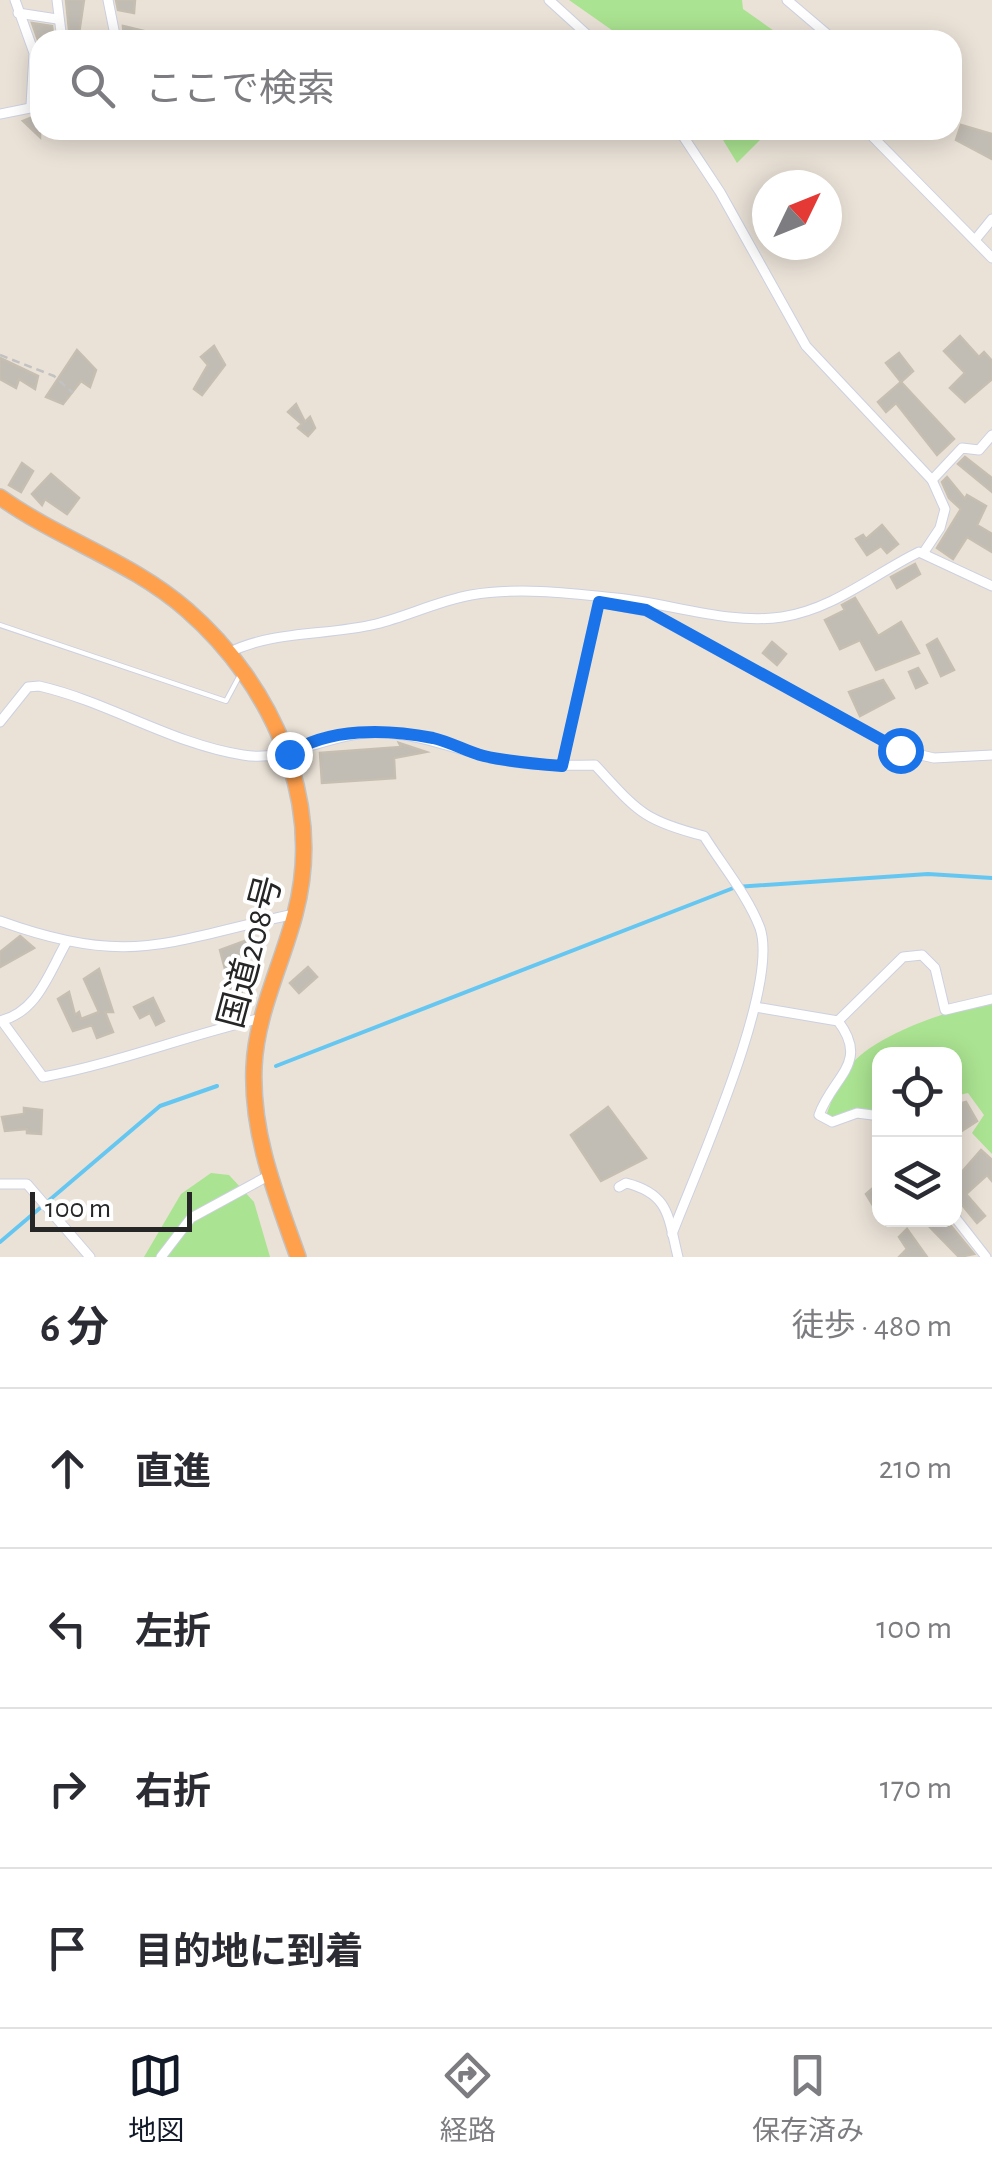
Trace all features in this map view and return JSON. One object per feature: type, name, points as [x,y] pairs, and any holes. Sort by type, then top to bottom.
[{"type":"highway","name":"国道208号","points":[[2,499],[139,572],[189,612],[228,654],[289,754],[303,816],[306,863],[295,914],[262,1018],[254,1062],[254,1101],[268,1176],[298,1257]]},
{"type":"street","points":[[15,0],[30,43]]},
{"type":"street","points":[[57,0],[60,30]]},
{"type":"street","points":[[108,0],[114,30]]},
{"type":"street","points":[[549,0],[582,30]]},
{"type":"street","points":[[788,0],[822,30]]},
{"type":"street","points":[[18,12],[58,19]]},
{"type":"street","points":[[0,114],[30,106]]},
{"type":"street","points":[[228,654],[253,640],[376,624],[470,595],[503,592],[599,599],[740,617],[783,617],[808,611],[875,581],[924,552],[940,528],[945,509],[932,480],[806,346],[720,192],[686,140]]},
{"type":"street","points":[[876,140],[992,258]]},
{"type":"street","points":[[975,240],[992,219]]},
{"type":"street","points":[[932,480],[962,448],[979,450],[992,435]]},
{"type":"street","points":[[924,552],[992,586]]},
{"type":"street","points":[[599,599],[646,610],[900,750],[934,758],[992,756]]},
{"type":"street","points":[[562,766],[599,599]]},
{"type":"street","points":[[0,722],[28,687],[40,686],[243,756],[289,754],[304,744],[354,733],[436,738],[482,756],[562,766],[595,765],[636,810],[661,825],[704,836],[761,931],[764,959],[755,1007],[672,1234]]},
{"type":"street","points":[[0,921],[66,943],[149,949],[295,914]]},
{"type":"street","points":[[66,943],[30,1008],[20,1016],[1,1021],[43,1077],[100,1066],[182,1036],[262,1018]]},
{"type":"street","points":[[838,1021],[903,958],[912,955],[922,955],[935,968],[945,1010],[992,999]]},
{"type":"street","points":[[755,1007],[838,1021],[850,1036],[852,1057],[819,1115],[832,1122],[857,1114],[872,1115]]},
{"type":"street","points":[[160,1257],[192,1218],[268,1176]]},
{"type":"street","points":[[619,1188],[626,1182],[652,1189],[664,1208],[678,1257]]},
{"type":"street","points":[[0,1184],[26,1184],[90,1257]]},
{"type":"street","points":[[962,1226],[986,1257]]},
{"type":"lane","points":[[0,625],[226,701],[241,673]]},
{"type":"path","points":[[0,355],[54,376],[72,392]]},
{"type":"green space","points":[[569,0],[742,0],[743,9],[773,30],[612,30]]},
{"type":"green space","points":[[723,140],[760,140],[737,163]]},
{"type":"green space","points":[[992,1002],[992,1154],[972,1133],[984,1115],[968,1093],[962,1094],[962,1047],[873,1047],[911,1026]]},
{"type":"green space","points":[[871,1048],[872,1119],[825,1118],[844,1074]]},
{"type":"green space","points":[[211,1173],[229,1175],[254,1202],[270,1257],[144,1257],[181,1194]]},
{"type":"building","points":[[66,0],[84,0],[80,30],[69,30]]},
{"type":"building","points":[[116,0],[135,0],[134,13],[118,10]]},
{"type":"building","points":[[32,23],[52,26],[53,30],[34,30]]},
{"type":"building","points":[[962,125],[992,134],[992,159],[956,140],[962,140]]},
{"type":"building","points":[[960,336],[979,357],[984,352],[992,361],[992,379],[965,402],[950,388],[965,373],[944,351]]},
{"type":"building","points":[[214,346],[225,365],[202,395],[194,389],[208,365],[201,357]]},
{"type":"building","points":[[77,350],[96,370],[90,387],[81,381],[63,404],[46,397]]},
{"type":"building","points":[[899,353],[913,371],[901,382],[886,363]]},
{"type":"building","points":[[0,358],[38,376],[35,389],[19,379],[16,388],[0,379]]},
{"type":"building","points":[[901,382],[954,439],[937,455],[896,403],[886,412],[878,402]]},
{"type":"building","points":[[296,404],[305,422],[310,417],[315,428],[308,436],[298,428],[302,424],[288,412]]},
{"type":"building","points":[[965,457],[992,478],[992,492],[958,464]]},
{"type":"building","points":[[22,463],[33,471],[21,492],[9,485]]},
{"type":"building","points":[[51,474],[79,498],[67,514],[45,499],[42,505],[32,494]]},
{"type":"building","points":[[947,477],[965,499],[967,495],[986,506],[977,525],[992,534],[992,552],[967,537],[953,559],[937,548],[961,509],[949,498],[942,482]]},
{"type":"building","points":[[882,525],[898,544],[887,553],[881,546],[867,555],[856,539],[863,535],[866,539]]},
{"type":"building","points":[[915,564],[920,574],[897,588],[891,577]]},
{"type":"building","points":[[855,598],[878,636],[901,622],[919,653],[876,670],[860,640],[840,649],[825,620],[845,610],[842,605]]},
{"type":"building","points":[[937,639],[954,670],[941,676],[927,645]]},
{"type":"building","points":[[772,642],[786,654],[777,665],[763,653]]},
{"type":"building","points":[[918,668],[927,683],[916,688],[909,672]]},
{"type":"building","points":[[883,680],[894,698],[860,716],[849,692]]},
{"type":"building","points":[[399,743],[426,752],[394,758],[395,778],[322,783],[320,753],[401,747]]},
{"type":"building","points":[[20,936],[34,948],[0,967],[0,952]]},
{"type":"building","points":[[247,940],[241,1000],[233,999],[220,950]]},
{"type":"building","points":[[308,967],[317,977],[299,993],[290,983]]},
{"type":"building","points":[[99,969],[113,1012],[105,1012],[113,1032],[97,1038],[92,1025],[73,1031],[58,999],[69,992],[75,1015],[79,1012],[81,1019],[99,1012],[84,979]]},
{"type":"building","points":[[153,998],[164,1021],[156,1025],[150,1013],[140,1018],[134,1007]]},
{"type":"building","points":[[966,1102],[977,1121],[962,1131],[962,1103]]},
{"type":"building","points":[[608,1107],[646,1158],[601,1181],[571,1135]]},
{"type":"building","points":[[24,1108],[42,1110],[41,1134],[27,1133],[27,1129],[5,1131],[2,1117],[24,1114]]},
{"type":"building","points":[[981,1150],[992,1160],[992,1181],[987,1175],[966,1194],[985,1216],[977,1223],[962,1205],[962,1172]]},
{"type":"building","points":[[930,1227],[952,1227],[974,1254],[959,1257]]},
{"type":"building","points":[[907,1229],[927,1257],[899,1257],[907,1249],[899,1237]]},
{"type":"waterway","points":[[276,1066],[736,887],[928,874],[992,878]]},
{"type":"waterway","points":[[0,1242],[160,1106],[217,1086]]},
{"type":"route","points":[[289,754],[304,744],[354,733],[385,733],[436,738],[482,756],[562,766],[599,602],[646,610],[900,750]]}]
